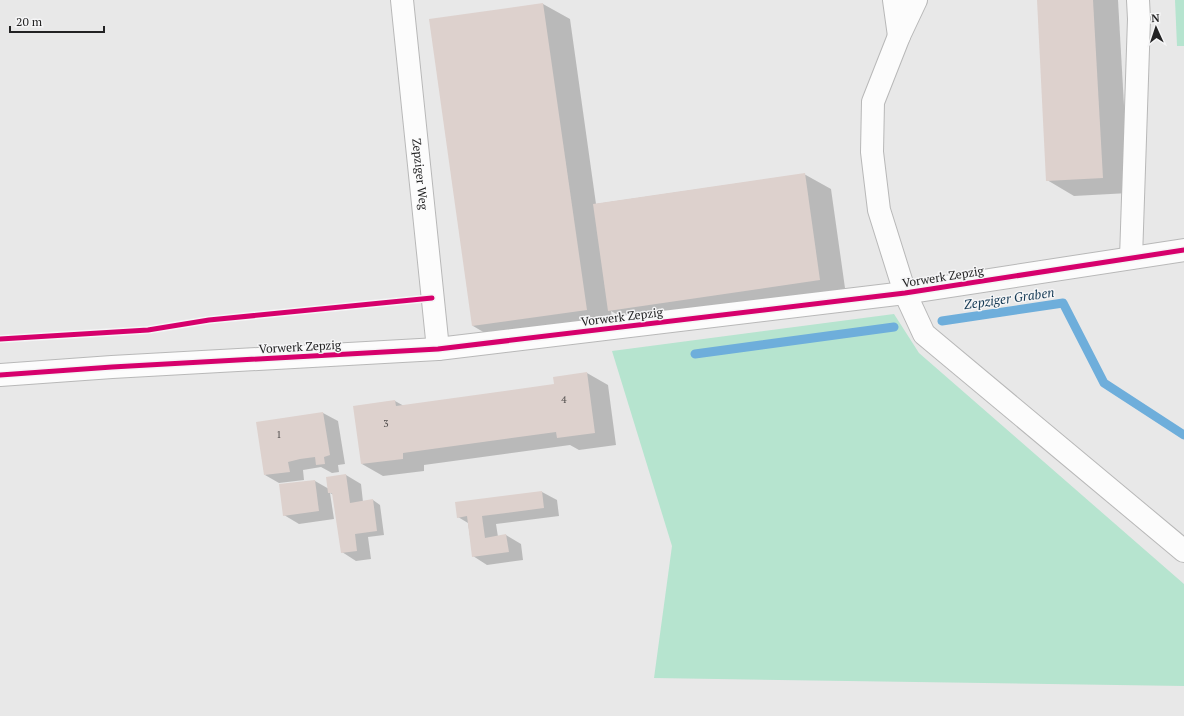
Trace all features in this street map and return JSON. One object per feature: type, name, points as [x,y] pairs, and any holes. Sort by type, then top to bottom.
[{"type":"street","name":"Zepziger Weg","points":[[402,0],[438,349]]},
{"type":"street","points":[[894,0],[899,36]]},
{"type":"street","points":[[916,0],[899,36],[873,102],[872,152],[879,210],[904,293],[924,334],[1184,551]]},
{"type":"street","points":[[1131,258],[1139,19],[1138,0]]},
{"type":"street","name":"Vorwerk Zepzig","points":[[0,375],[112,367],[438,349],[904,293],[1184,250]]},
{"type":"green space","points":[[1175,0],[1184,0],[1184,46],[1177,46]]},
{"type":"green space","points":[[894,314],[919,353],[1184,584],[1184,686],[654,678],[672,546],[612,351]]},
{"type":"building","points":[[1037,0],[1093,0],[1103,178],[1046,181]]},
{"type":"building","points":[[543,3],[587,310],[472,326],[429,19]]},
{"type":"building","points":[[805,173],[820,280],[608,311],[593,204]]},
{"type":"building","points":[[587,372],[595,433],[557,438],[556,432],[403,453],[403,459],[361,464],[353,406],[395,400],[396,406],[554,384],[553,377]]},
{"type":"building","points":[[323,412],[330,455],[324,457],[325,464],[316,465],[315,457],[300,459],[288,462],[290,472],[264,475],[256,422]]},
{"type":"building","points":[[346,474],[350,503],[373,499],[377,531],[355,534],[357,551],[341,553],[332,493],[328,493],[326,477]]},
{"type":"building","points":[[315,480],[319,511],[283,516],[279,484]]},
{"type":"building","points":[[542,491],[544,508],[482,516],[485,538],[506,534],[509,552],[472,557],[467,516],[457,518],[455,502]]},
{"type":"waterway","name":"Zepziger Graben","points":[[942,321],[1063,303],[1104,383],[1184,435]]},
{"type":"waterway","name":"Zepziger Graben","points":[[695,354],[894,327]]},
{"type":"cycle path","points":[[0,375],[112,367],[438,349],[905,293],[1184,250]]},
{"type":"cycle path","points":[[0,339],[148,330],[209,320],[432,298]]}]
